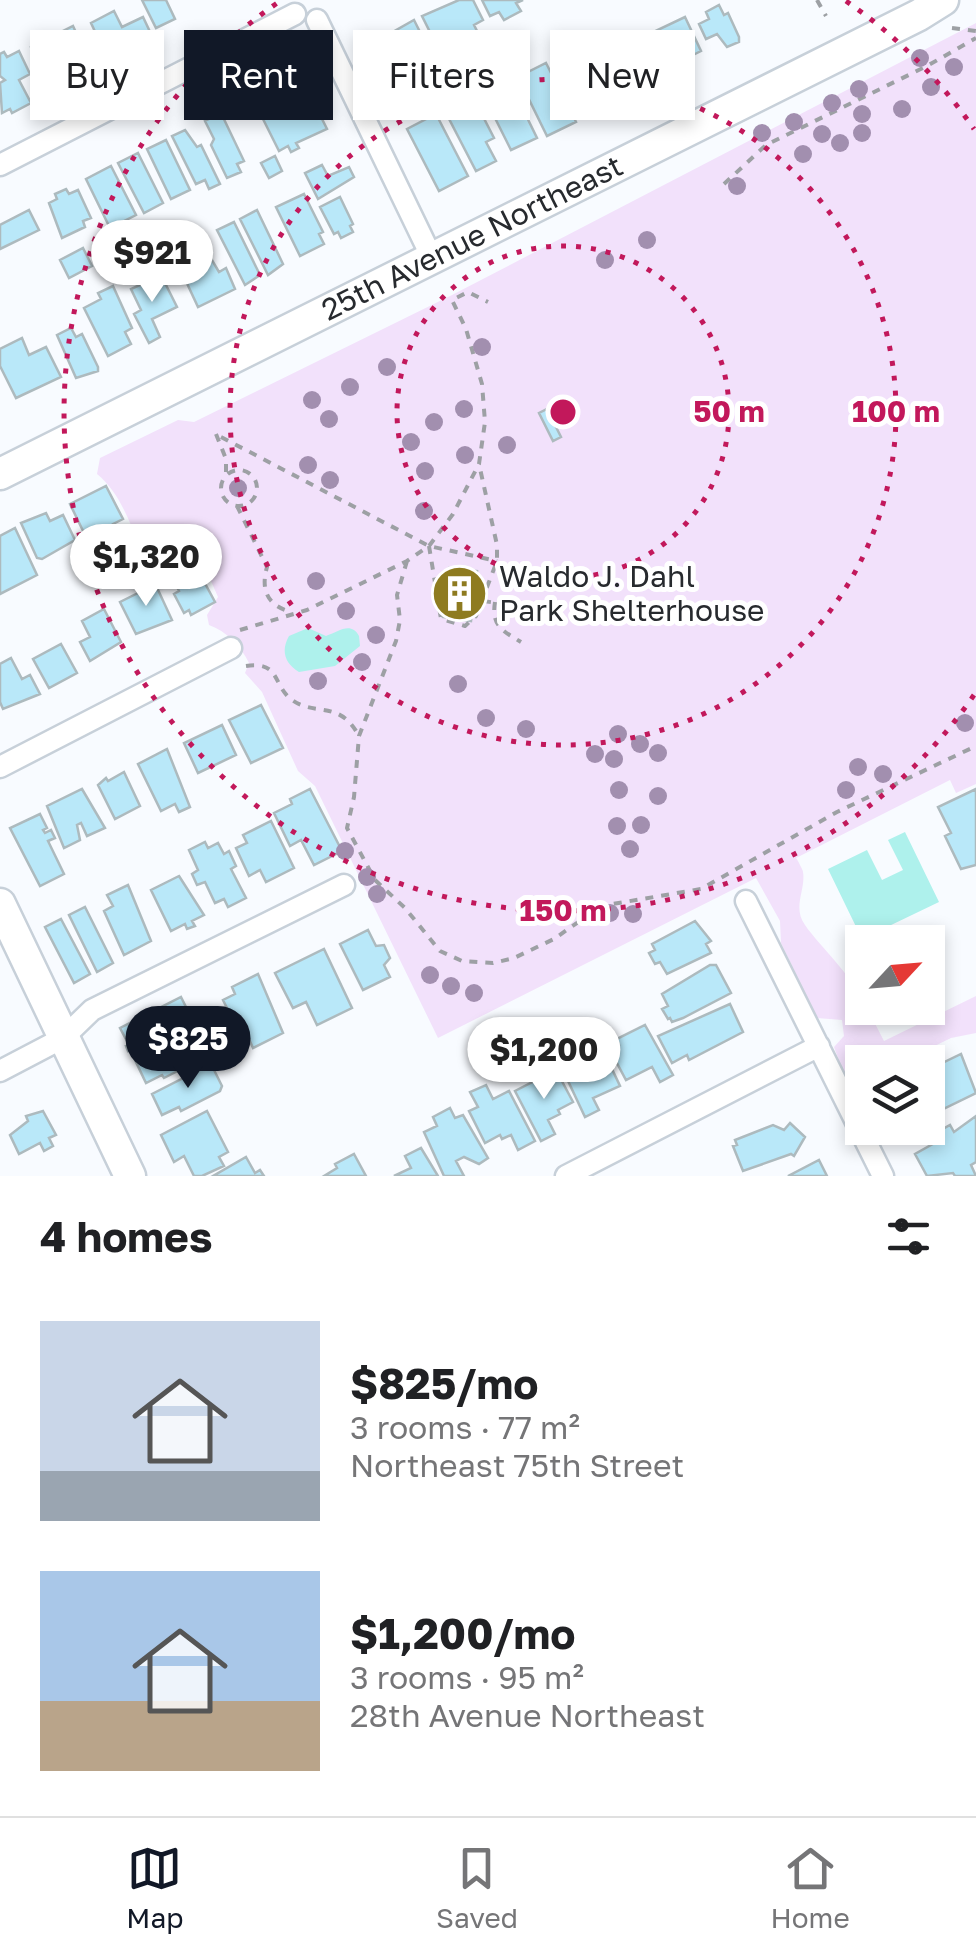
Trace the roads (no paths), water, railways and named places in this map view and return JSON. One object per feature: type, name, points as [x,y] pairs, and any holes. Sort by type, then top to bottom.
[{"type":"main road","name":"25th Avenue Northeast","points":[[0,474],[919,15],[947,14]]},
{"type":"main road","points":[[0,904],[130,1176]]},
{"type":"street","points":[[0,165],[295,7],[302,21],[320,10],[433,260]]},
{"type":"street","points":[[0,767],[231,639]]},
{"type":"street","points":[[0,1071],[64,1038],[92,1010],[344,885]]},
{"type":"street","points":[[746,901],[883,1176]]},
{"type":"street","points":[[566,1176],[819,1046]]},
{"type":"water","points":[[308,628],[326,636],[352,629],[359,636],[360,646],[335,666],[299,672],[287,660],[285,646],[289,636]]},
{"type":"water","points":[[905,832],[939,902],[891,925],[855,925],[828,869],[867,850],[882,880],[903,870],[888,840]]},
{"type":"place","name":"Waldo J. Dahl Park Shelterhouse","points":[[460,594]]}]
